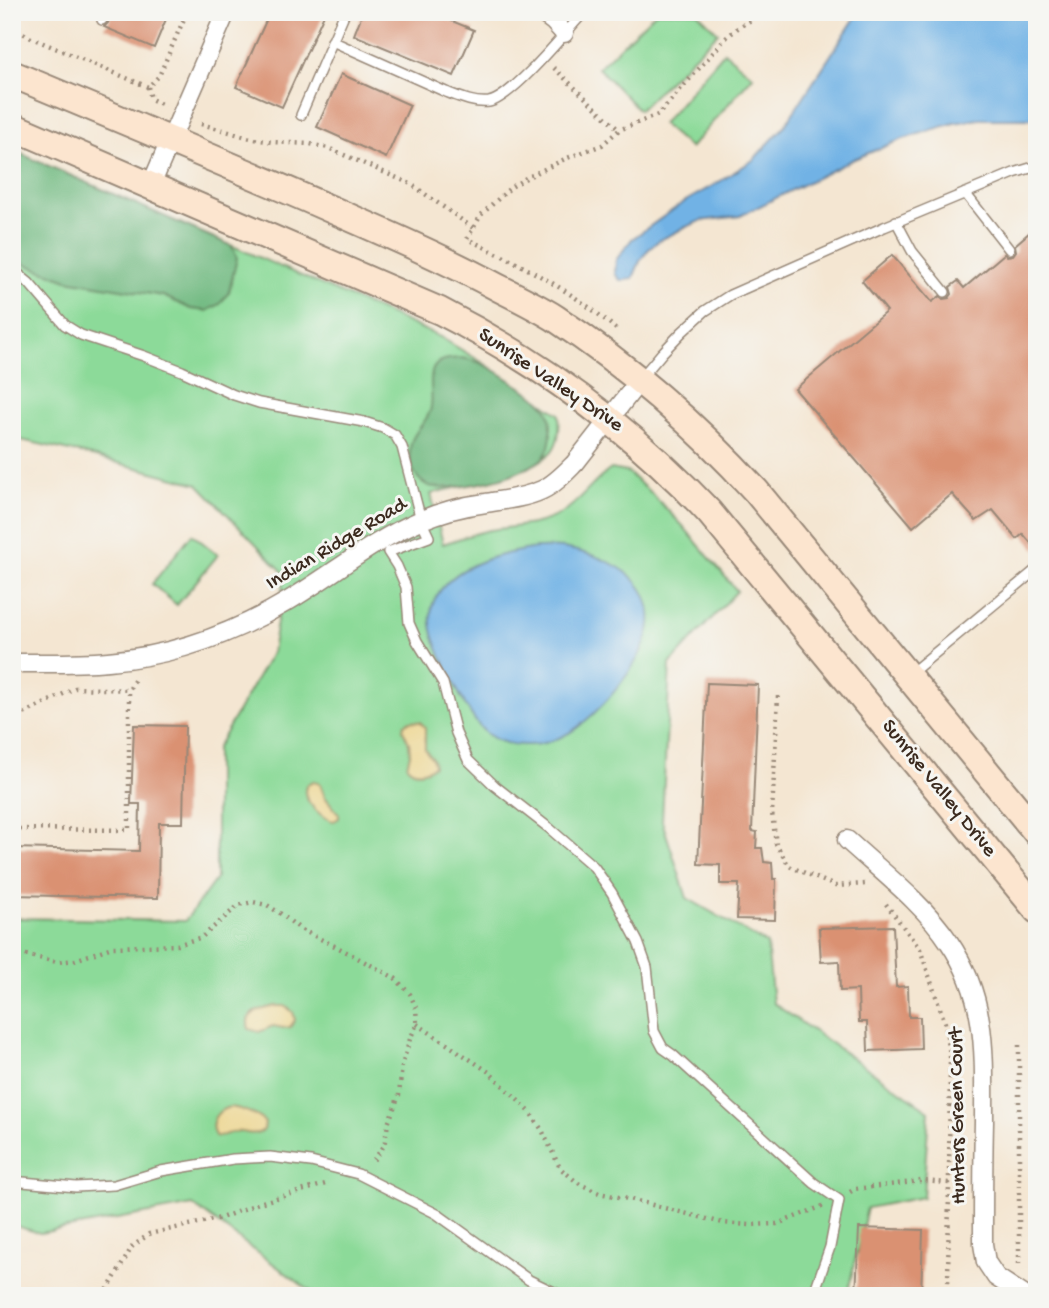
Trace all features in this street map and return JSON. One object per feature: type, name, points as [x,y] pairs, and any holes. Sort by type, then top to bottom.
[{"type":"main road","points":[[12,74],[171,140],[454,264],[552,316],[640,380],[709,442],[756,491],[1037,833]]},
{"type":"main road","name":"Sunrise Valley Drive","points":[[12,126],[440,311],[535,365],[610,419],[659,461],[709,512],[1037,910]]},
{"type":"street","points":[[150,185],[226,12]]},
{"type":"street","points":[[541,12],[564,33]]},
{"type":"street","name":"Indian Ridge Road","points":[[12,663],[130,659],[205,640],[288,601],[378,541],[421,520],[452,510],[527,496],[549,487],[565,473],[640,380]]},
{"type":"street","name":"Hunters Green Court","points":[[847,841],[929,917],[948,940],[965,968],[974,992],[984,1046],[983,1244],[986,1262],[996,1277],[1025,1296]]},
{"type":"lane","points":[[301,115],[345,12]]},
{"type":"lane","points":[[332,41],[463,99],[488,102],[500,98],[515,87],[584,12]]},
{"type":"lane","points":[[640,380],[662,352],[716,303],[896,222],[1037,166]]},
{"type":"lane","points":[[965,193],[1009,249]]},
{"type":"lane","points":[[896,222],[912,251],[945,292]]},
{"type":"lane","points":[[12,269],[29,283],[65,325],[81,335],[145,356],[234,395],[259,403],[338,417],[383,428],[395,435],[402,447],[421,520],[429,537],[388,552],[406,587],[409,623],[443,683],[456,733],[468,760],[495,786],[550,828],[594,867],[612,892],[638,942],[647,967],[654,1031],[663,1048],[814,1183],[839,1200],[830,1247],[813,1296]]},
{"type":"lane","points":[[906,676],[1037,569]]},
{"type":"lane","points":[[12,1181],[76,1187],[114,1185],[162,1171],[233,1159],[270,1157],[311,1162],[358,1174],[437,1214],[529,1280],[562,1296]]},
{"type":"path","points":[[148,87],[159,76],[187,12]]},
{"type":"path","points":[[467,239],[481,215],[511,187],[567,158],[602,145],[619,130],[658,115],[726,38],[765,12]]},
{"type":"path","points":[[12,26],[29,37],[148,87]]},
{"type":"path","points":[[542,57],[619,130]]},
{"type":"path","points":[[148,87],[151,99],[205,125],[254,139],[328,148],[411,184],[473,228]]},
{"type":"path","points":[[12,720],[75,688],[129,690],[129,830],[12,829]]},
{"type":"path","points":[[778,696],[772,813],[776,844],[789,866],[835,886],[867,884]]},
{"type":"path","points":[[882,900],[920,949],[945,1023],[950,1056],[948,1296]]},
{"type":"path","points":[[12,952],[57,962],[75,960],[112,947],[177,945],[202,937],[239,905],[253,901],[267,905],[300,929],[395,978],[410,994],[416,1008],[417,1024],[402,1065],[399,1095],[388,1124],[384,1146],[374,1161],[358,1174],[259,1203],[221,1218],[149,1234],[132,1247],[104,1296]]},
{"type":"path","points":[[417,1024],[489,1072],[529,1111],[542,1130],[560,1168],[578,1183],[599,1194],[723,1223],[750,1225],[777,1224],[839,1200],[855,1189],[921,1181],[949,1183]]},
{"type":"path","points":[[1019,1045],[1019,1267],[1028,1274]]},
{"type":"green space","points":[[656,12],[697,12],[718,33],[639,110],[598,68]]},
{"type":"green space","points":[[724,52],[753,76],[690,148],[662,124]]},
{"type":"green space","points":[[12,150],[440,337],[559,414],[558,438],[547,456],[518,472],[431,494],[443,544],[484,531],[528,525],[555,517],[582,497],[611,469],[627,472],[650,492],[683,526],[737,591],[670,664],[662,821],[687,898],[767,944],[773,1003],[929,1111],[923,1197],[867,1208],[847,1296],[317,1296],[193,1205],[40,1233],[12,1225],[12,918],[185,921],[216,879],[216,749],[272,652],[285,574],[198,484],[12,438]]},
{"type":"green space","points":[[12,150],[232,246],[237,258],[229,292],[220,304],[207,311],[191,309],[163,296],[67,280],[12,259]]},
{"type":"green space","points":[[461,358],[488,367],[540,401],[550,415],[551,439],[541,460],[520,471],[480,483],[434,487],[422,482],[415,473],[410,455],[411,443],[430,411],[433,369],[441,361]]},
{"type":"green space","points":[[192,534],[218,555],[177,605],[152,584]]},
{"type":"sand","points":[[410,721],[420,722],[425,727],[425,749],[434,766],[424,771],[413,771],[407,766],[409,743],[403,730],[404,725]]},
{"type":"sand","points":[[314,781],[320,784],[325,797],[339,814],[339,818],[334,821],[315,810],[306,796],[307,785]]},
{"type":"sand","points":[[276,1006],[285,1006],[293,1012],[295,1020],[290,1027],[273,1026],[259,1032],[249,1029],[251,1015]]},
{"type":"sand","points":[[230,1107],[259,1117],[265,1123],[264,1130],[252,1134],[233,1132],[215,1136],[212,1126],[215,1118]]},
{"type":"water","points":[[859,12],[1037,12],[1037,119],[979,119],[954,123],[903,139],[854,159],[740,216],[700,221],[658,241],[640,261],[633,278],[621,281],[615,274],[616,260],[632,239],[684,202],[753,160],[784,127]]},
{"type":"water","points":[[536,548],[577,551],[618,567],[640,586],[647,598],[650,627],[638,658],[594,714],[570,732],[548,742],[533,745],[514,744],[499,741],[489,735],[470,712],[438,648],[431,624],[431,612],[438,594],[457,574],[482,561]]},
{"type":"building","points":[[112,12],[169,12],[154,48],[104,27]]},
{"type":"building","points":[[270,12],[325,12],[282,107],[236,87]]},
{"type":"building","points":[[363,12],[430,12],[474,30],[454,76],[354,35]]},
{"type":"building","points":[[341,74],[410,105],[386,158],[317,127]]},
{"type":"building","points":[[1037,226],[1037,550],[1023,534],[1017,539],[993,510],[976,521],[952,494],[913,527],[795,389],[887,311],[862,281],[892,255],[932,302],[940,296],[943,299],[949,298],[952,294],[950,287],[958,281],[964,288],[1004,254],[1013,255],[1016,251],[1015,245]]},
{"type":"building","points":[[707,683],[758,685],[752,831],[757,832],[756,848],[762,848],[764,862],[772,863],[773,879],[776,879],[775,920],[737,919],[739,884],[720,884],[720,865],[698,864]]},
{"type":"building","points":[[134,725],[185,726],[183,823],[159,823],[158,898],[12,895],[12,848],[139,851],[140,804],[131,804]]},
{"type":"building","points":[[893,926],[896,987],[908,986],[909,1017],[920,1017],[921,1049],[868,1051],[867,1022],[859,1022],[858,990],[840,991],[839,961],[821,962],[819,928]]},
{"type":"building","points":[[859,1228],[923,1230],[921,1296],[856,1296]]}]
